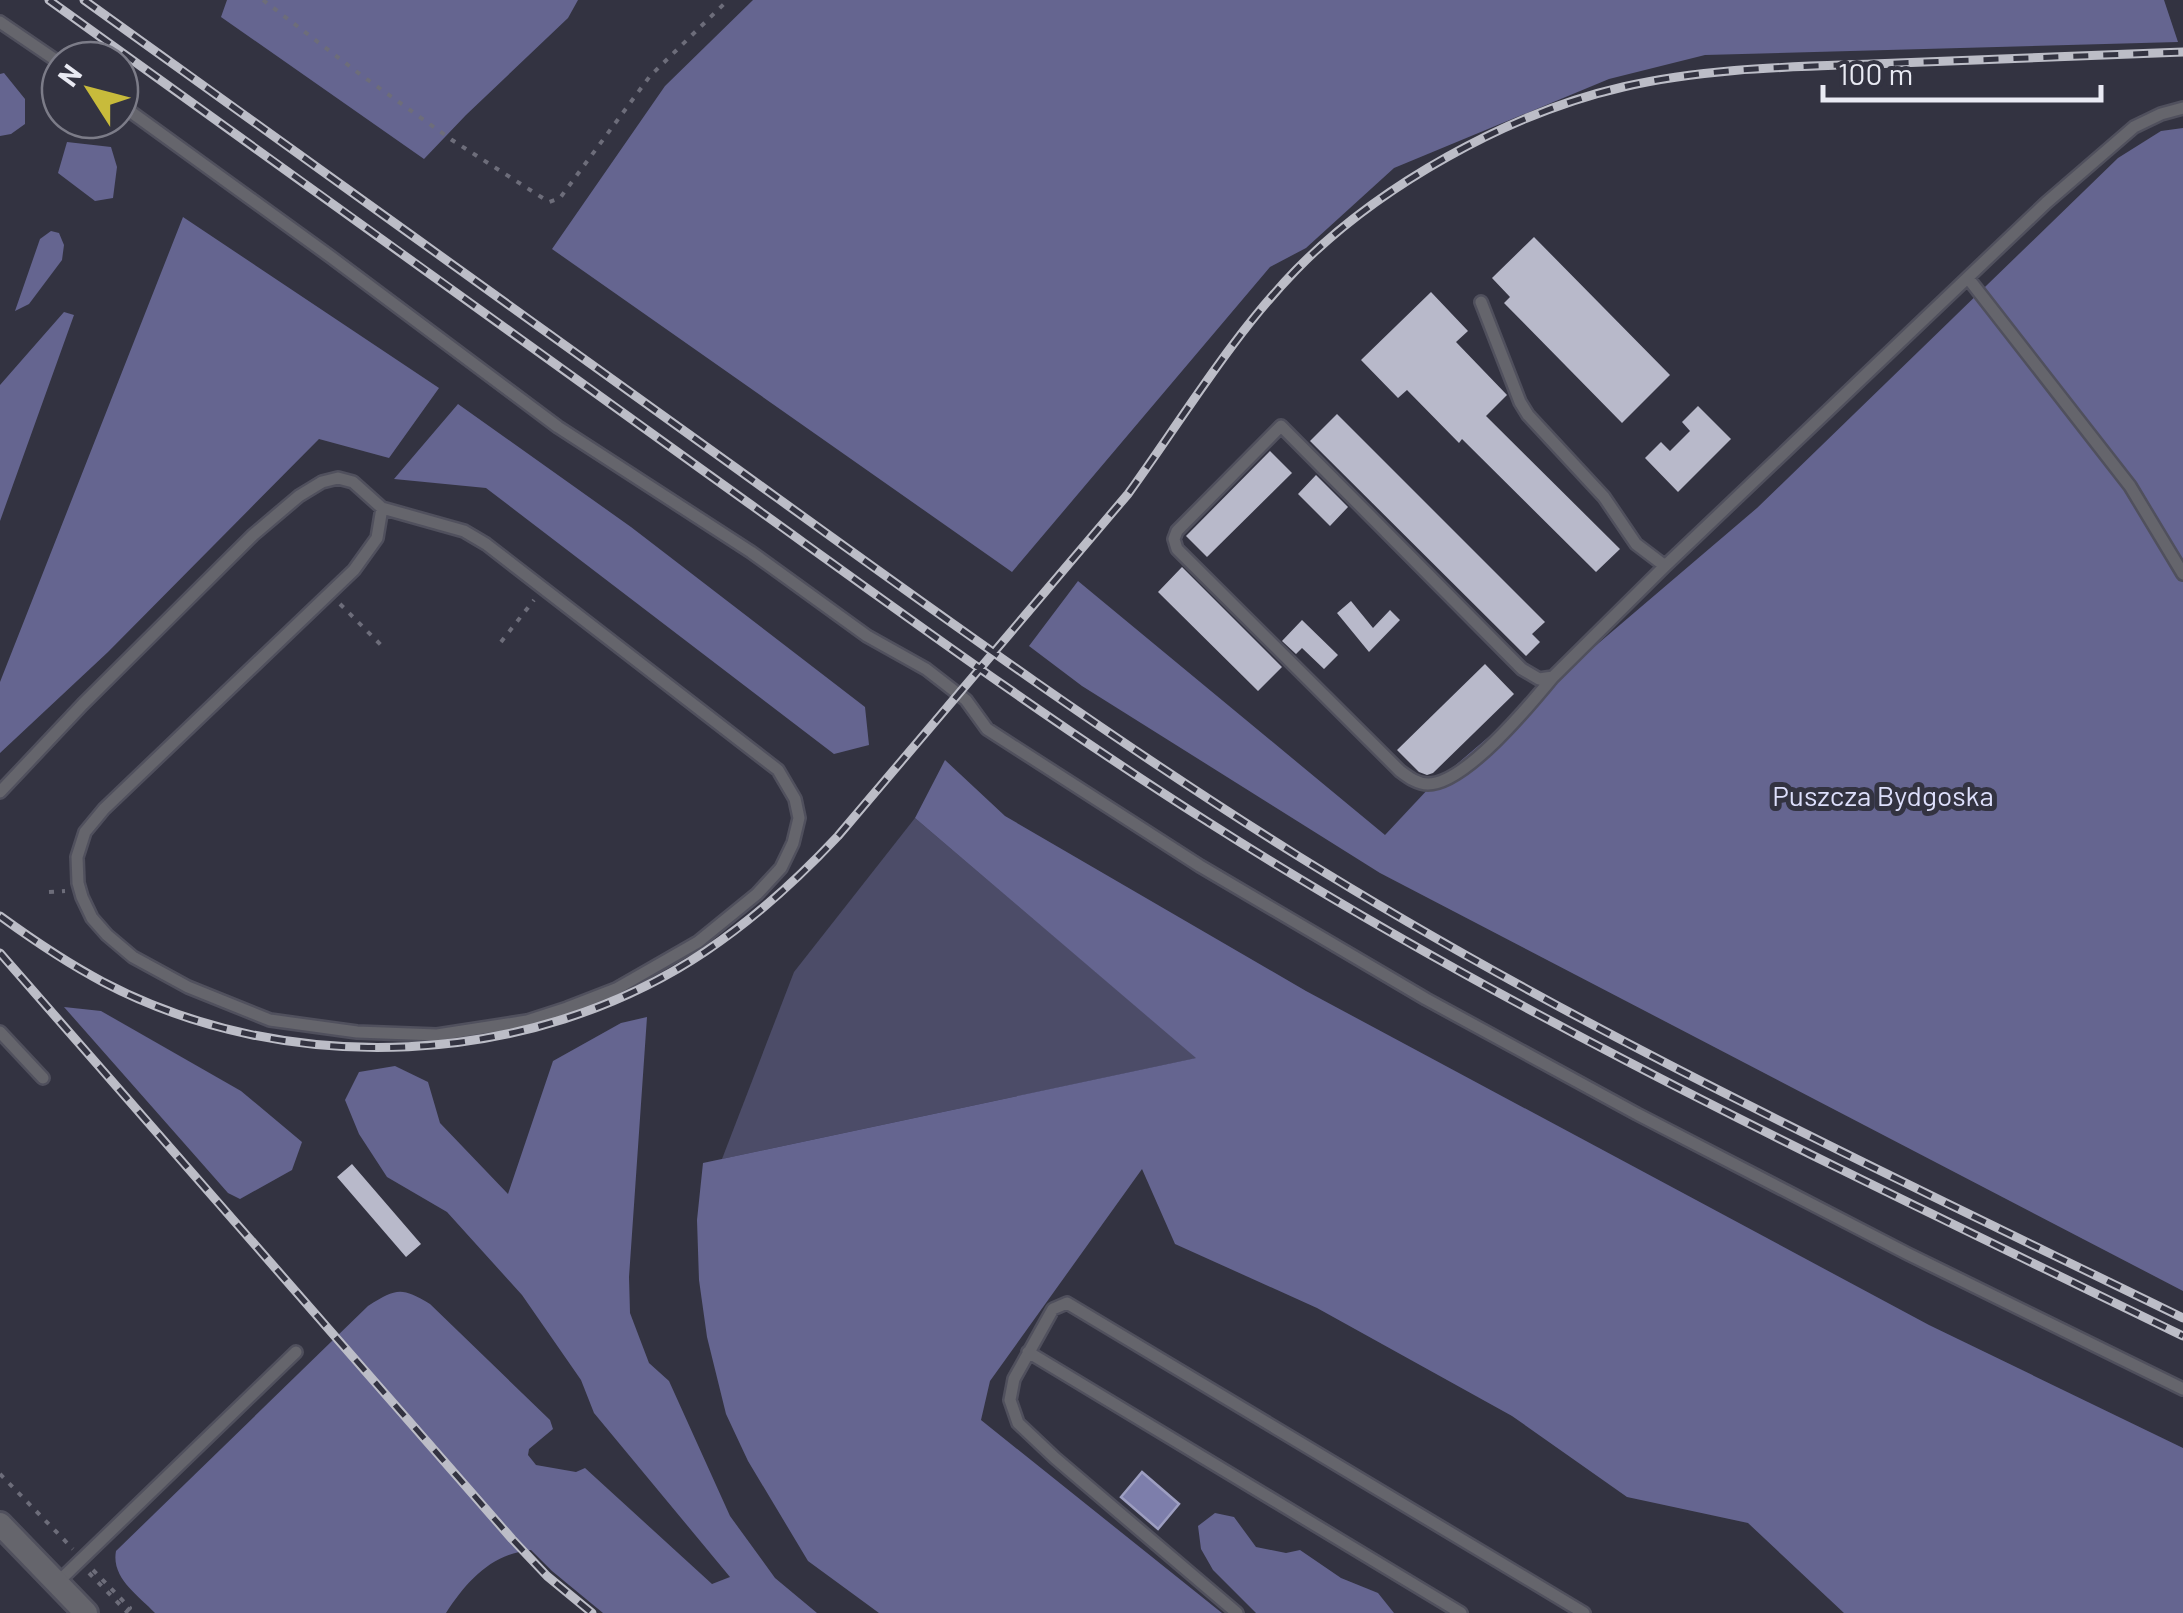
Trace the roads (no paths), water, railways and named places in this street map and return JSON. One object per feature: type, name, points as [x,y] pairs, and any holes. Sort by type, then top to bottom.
[{"type":"street","points":[[0,1524],[86,1613]]},
{"type":"lane","points":[[0,22],[40,49]]},
{"type":"lane","points":[[1553,677],[1539,679],[1522,669],[1281,426],[1174,539],[1177,549],[1400,771],[1414,781],[1428,784],[1447,780],[1518,719],[1553,677],[1665,566],[2046,204],[2134,128],[2183,108]]},
{"type":"lane","points":[[140,119],[558,427],[751,552],[866,636],[926,670],[966,700],[987,729],[1200,866],[1426,999],[1637,1114],[1908,1254],[2183,1389]]},
{"type":"lane","points":[[1968,278],[2130,486],[2183,574]]},
{"type":"lane","points":[[1481,302],[1528,415],[1604,497],[1636,544],[1665,566]]},
{"type":"lane","points":[[0,792],[253,535],[299,496],[322,482],[338,478],[353,482],[382,508],[464,532],[486,544],[778,770],[795,799],[799,818],[781,868],[757,894],[698,942],[616,989],[527,1021],[436,1035],[357,1032],[270,1020],[188,988],[133,956],[108,935],[86,908],[78,882],[78,857],[85,832],[104,809],[354,570],[378,538],[382,508]]},
{"type":"lane","points":[[0,1032],[44,1078]]},
{"type":"lane","points":[[1237,1613],[1018,1424],[1010,1400],[1014,1379],[1053,1309],[1068,1303],[1584,1613]]},
{"type":"lane","points":[[56,1583],[296,1352]]},
{"type":"lane","points":[[1028,1352],[1461,1613]]},
{"type":"railway","points":[[49,0],[955,651],[1208,822],[1445,963],[1566,1029],[1811,1155],[2183,1336]]},
{"type":"railway","points":[[84,0],[1012,666],[1298,856],[1624,1041],[2183,1318]]},
{"type":"railway","points":[[0,916],[90,975],[175,1013],[251,1035],[329,1046],[409,1047],[488,1038],[564,1019],[638,990],[742,925],[838,836],[1128,494],[1229,350],[1272,296],[1329,239],[1405,182],[1491,134],[1535,115],[1580,99],[1654,81],[1778,68],[2183,52]]},
{"type":"railway","points":[[0,953],[512,1539],[547,1576],[592,1613]]},
{"type":"park label","name":"Puszcza Bydgoska","points":[[1883,796]]}]
